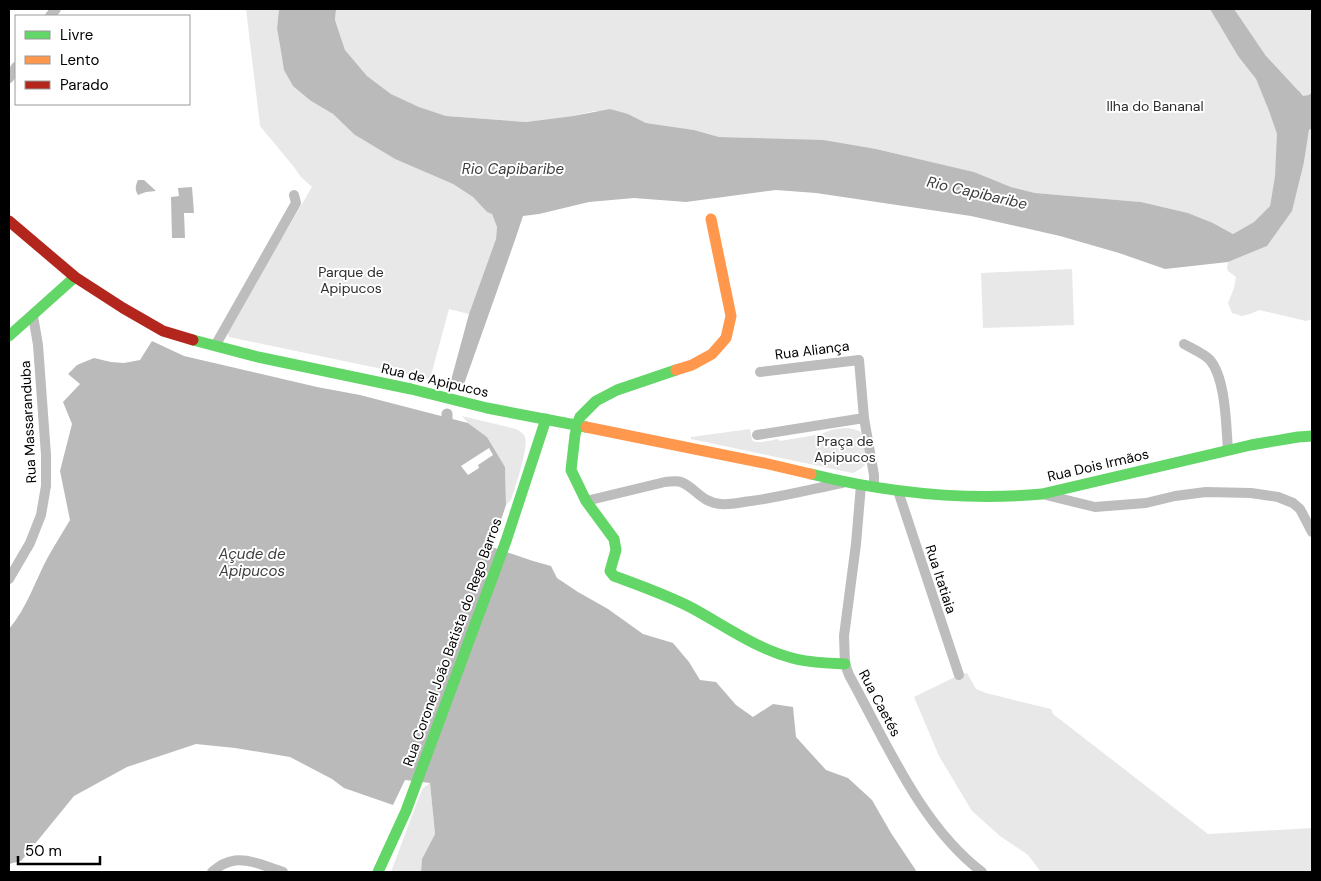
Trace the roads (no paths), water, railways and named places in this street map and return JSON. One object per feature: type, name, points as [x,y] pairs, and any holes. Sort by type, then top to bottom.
[{"type":"main road","points":[[711,219],[731,316],[731,327],[726,338],[708,357],[695,364],[622,387],[605,395],[582,414],[577,425],[571,470],[586,501],[614,539],[616,550],[610,571],[611,574],[663,594],[692,608],[754,644],[792,658],[845,664]]},
{"type":"main road","name":"Rua de Apipucos","points":[[9,221],[75,277],[163,331],[258,357],[411,389],[487,408],[546,418],[893,491]]},
{"type":"main road","points":[[9,336],[75,277]]},
{"type":"main road","name":"Rua Coronel João Batista do Rego Barros","points":[[378,872],[406,810],[506,542],[546,418]]},
{"type":"main road","name":"Rua Dois Irmãos","points":[[893,491],[935,495],[1008,497],[1042,494],[1228,450],[1312,436]]},
{"type":"street","points":[[215,346],[296,203],[294,195]]},
{"type":"street","name":"Rua Massaranduba","points":[[9,579],[30,543],[41,515],[46,486],[46,455],[38,345],[32,316]]},
{"type":"street","points":[[1184,344],[1210,359],[1219,374],[1228,450]]},
{"type":"street","name":"Rua Aliança","points":[[760,372],[859,360],[864,418],[874,474],[874,487]]},
{"type":"street","points":[[757,435],[864,418]]},
{"type":"street","points":[[586,501],[676,481],[685,484],[702,498],[711,502],[732,504],[766,499],[843,482]]},
{"type":"street","name":"Rua Caetés","points":[[861,485],[856,544],[844,636],[845,664],[849,676],[904,777],[929,815],[948,842],[982,872]]},
{"type":"street","name":"Rua Itatiaia","points":[[893,491],[959,675]]},
{"type":"street","points":[[1042,494],[1095,507],[1146,503],[1206,492],[1251,493],[1278,497],[1293,503],[1300,509],[1312,532]]},
{"type":"street","points":[[212,872],[226,862],[242,859],[282,872]]},
{"type":"water","name":"Rio Capibaribe","points":[[279,9],[336,9],[335,20],[345,50],[367,76],[391,94],[419,107],[446,116],[526,122],[610,109],[628,114],[646,123],[694,130],[719,137],[823,140],[876,149],[974,172],[1011,187],[1035,193],[1141,202],[1188,213],[1213,223],[1233,234],[1254,222],[1270,206],[1275,176],[1277,134],[1256,79],[1238,56],[1210,9],[1224,9],[1234,23],[1246,28],[1256,55],[1259,59],[1272,66],[1267,69],[1269,79],[1278,80],[1278,86],[1291,89],[1294,92],[1299,91],[1302,96],[1309,95],[1312,92],[1312,128],[1309,130],[1304,162],[1292,211],[1267,246],[1228,262],[1165,269],[1060,236],[971,216],[816,193],[776,190],[686,202],[634,198],[589,202],[523,216],[463,387],[450,384],[469,314],[496,239],[497,227],[492,214],[487,212],[473,197],[453,184],[395,159],[355,135],[333,114],[311,101],[293,86],[284,70],[277,28]]},
{"type":"water","points":[[138,180],[144,180],[156,191],[138,195],[136,184]]},
{"type":"water","points":[[192,187],[194,213],[184,213],[185,238],[172,238],[171,197],[179,196],[178,188]]},
{"type":"water","name":"Açude de Apipucos","points":[[152,341],[184,356],[360,395],[468,423],[487,437],[505,467],[506,505],[492,547],[551,566],[557,578],[608,609],[643,634],[673,643],[689,662],[700,680],[716,682],[736,705],[753,717],[773,704],[793,707],[796,737],[826,770],[848,778],[872,800],[917,872],[421,872],[422,859],[435,834],[430,783],[405,780],[393,805],[344,788],[332,779],[290,757],[196,744],[127,767],[74,796],[21,861],[9,864],[9,629],[21,612],[48,557],[70,520],[60,471],[72,424],[63,402],[80,384],[68,374],[77,365],[94,358],[124,363],[140,360]]},
{"type":"waterway","name":"Rio Capibaribe","points":[[1222,9],[1258,62],[1296,103],[1297,108]]},
{"type":"park label","name":"Ilha do Bananal","points":[[1155,106]]},
{"type":"park label","name":"Parque de Apipucos","points":[[351,280]]},
{"type":"park label","name":"Praça de Apipucos","points":[[845,450]]}]
